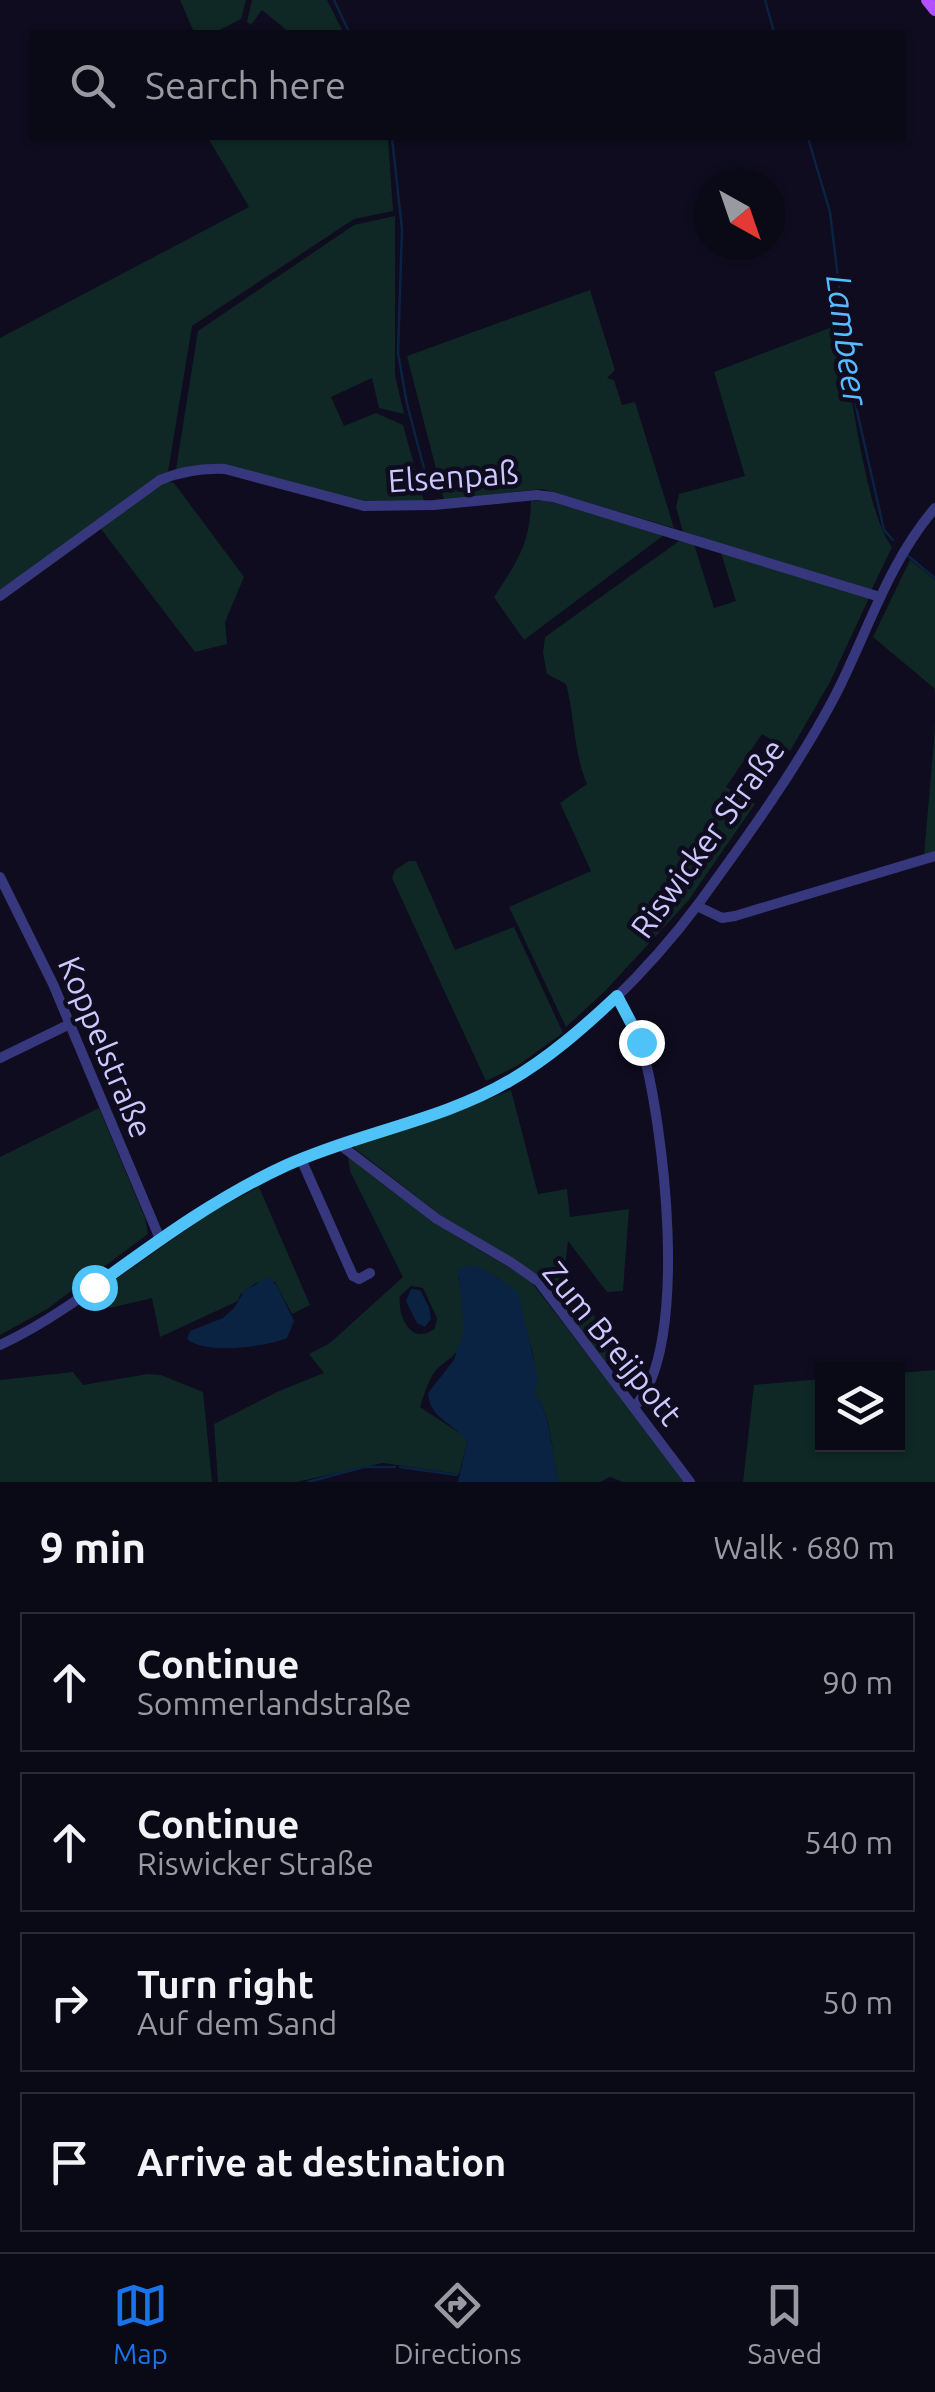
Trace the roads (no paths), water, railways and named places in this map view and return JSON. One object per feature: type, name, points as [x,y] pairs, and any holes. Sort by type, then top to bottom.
[{"type":"main road","points":[[927,0],[935,10]]},
{"type":"street","name":"Elsenpaß","points":[[0,596],[160,480],[202,468],[224,469],[339,500],[390,508],[537,495],[553,497],[880,597]]},
{"type":"street","name":"Riswicker Straße","points":[[0,1345],[56,1314],[210,1205],[301,1159],[465,1102],[507,1083],[554,1051],[617,996],[697,906],[797,760],[836,694],[896,564],[935,508]]},
{"type":"street","points":[[697,906],[722,918],[734,916],[935,856]]},
{"type":"street","name":"Koppelstraße","points":[[0,877],[72,1023],[160,1238]]},
{"type":"street","points":[[617,996],[641,1042],[668,1203],[662,1340],[650,1381],[634,1407]]},
{"type":"street","points":[[0,1058],[72,1023]]},
{"type":"street","name":"Zum Breijpott","points":[[339,1144],[437,1220],[539,1282],[690,1482]]},
{"type":"street","points":[[301,1159],[353,1276],[370,1273]]},
{"type":"water","points":[[467,1265],[479,1267],[518,1293],[538,1379],[534,1392],[547,1422],[558,1482],[458,1482],[467,1442],[433,1409],[428,1393],[454,1360],[464,1329],[458,1269]]},
{"type":"water","points":[[269,1277],[294,1321],[287,1338],[221,1348],[187,1339],[190,1331],[223,1318],[244,1291]]},
{"type":"water","points":[[411,1289],[420,1290],[429,1307],[431,1319],[425,1327],[417,1323],[406,1301]]},
{"type":"waterway","points":[[334,0],[348,30]]},
{"type":"waterway","name":"Lambeer","points":[[765,0],[773,30]]},
{"type":"waterway","points":[[392,140],[402,229],[398,353],[430,491]]},
{"type":"waterway","name":"Lambeer","points":[[809,140],[830,212],[851,385],[884,530],[893,540]]},
{"type":"waterway","name":"Lambeer","points":[[908,556],[935,578]]},
{"type":"waterway","points":[[308,1482],[364,1467],[395,1467]]},
{"type":"waterway","points":[[400,1467],[457,1475]]}]
